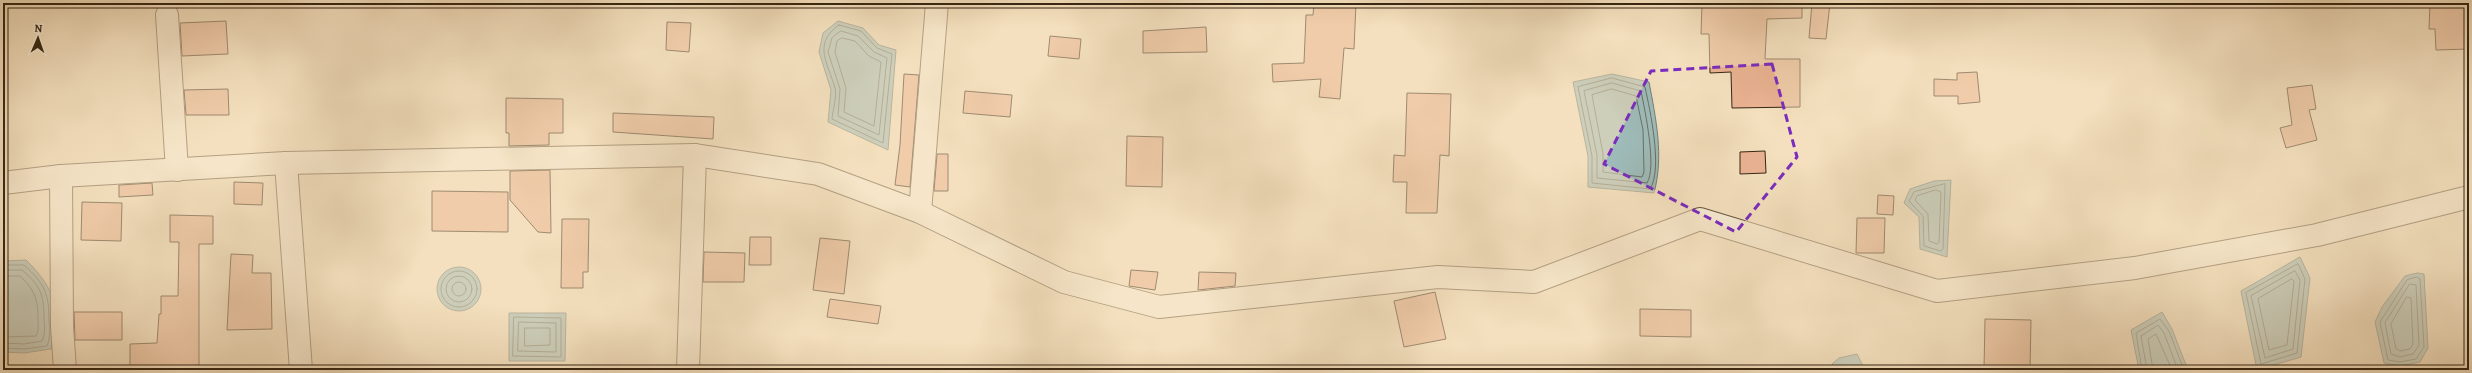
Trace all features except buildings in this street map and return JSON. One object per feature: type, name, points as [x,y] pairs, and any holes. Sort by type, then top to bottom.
[{"type":"street","points":[[920,212],[937,3]]},
{"type":"street","points":[[167,15],[177,170]]},
{"type":"street","points":[[688,370],[695,154]]},
{"type":"street","points":[[3,183],[61,176],[286,163],[695,154],[818,174],[920,212],[1064,282],[1159,307],[1438,277],[1534,282],[1700,219],[1937,291],[2135,268],[2317,235],[2469,197]]},
{"type":"street","points":[[286,163],[301,370]]},
{"type":"street","points":[[61,176],[62,326],[65,370]]},
{"type":"highlighted area","points":[[1772,64],[1797,157],[1736,232],[1604,164],[1651,71]]},
{"type":"water","points":[[838,21],[863,28],[879,45],[896,50],[888,150],[828,122],[831,90],[819,52],[823,33]]},
{"type":"water","points":[[1612,74],[1649,82],[1659,151],[1657,179],[1654,193],[1588,187],[1588,156],[1573,82]]},
{"type":"water","points":[[1951,180],[1947,257],[1920,249],[1919,217],[1904,203],[1910,189],[1934,181]]},
{"type":"water","points":[[2300,257],[2310,278],[2301,357],[2257,370],[2241,291]]},
{"type":"water","points":[[26,260],[45,282],[53,300],[54,321],[51,349],[24,353],[3,352],[3,261]]},
{"type":"water","points":[[455,267],[463,267],[468,268],[475,273],[480,280],[480,298],[475,305],[468,310],[455,311],[447,308],[440,301],[437,293],[437,285],[440,277],[447,270]]},
{"type":"water","points":[[2417,273],[2424,274],[2428,348],[2420,362],[2400,366],[2384,363],[2375,322],[2382,307],[2405,276]]},
{"type":"water","points":[[2162,312],[2172,329],[2188,370],[2139,370],[2131,330]]},
{"type":"water","points":[[509,313],[566,313],[565,361],[509,361]]},
{"type":"water","points":[[1857,354],[1865,370],[1832,370],[1832,364],[1839,358]]}]
